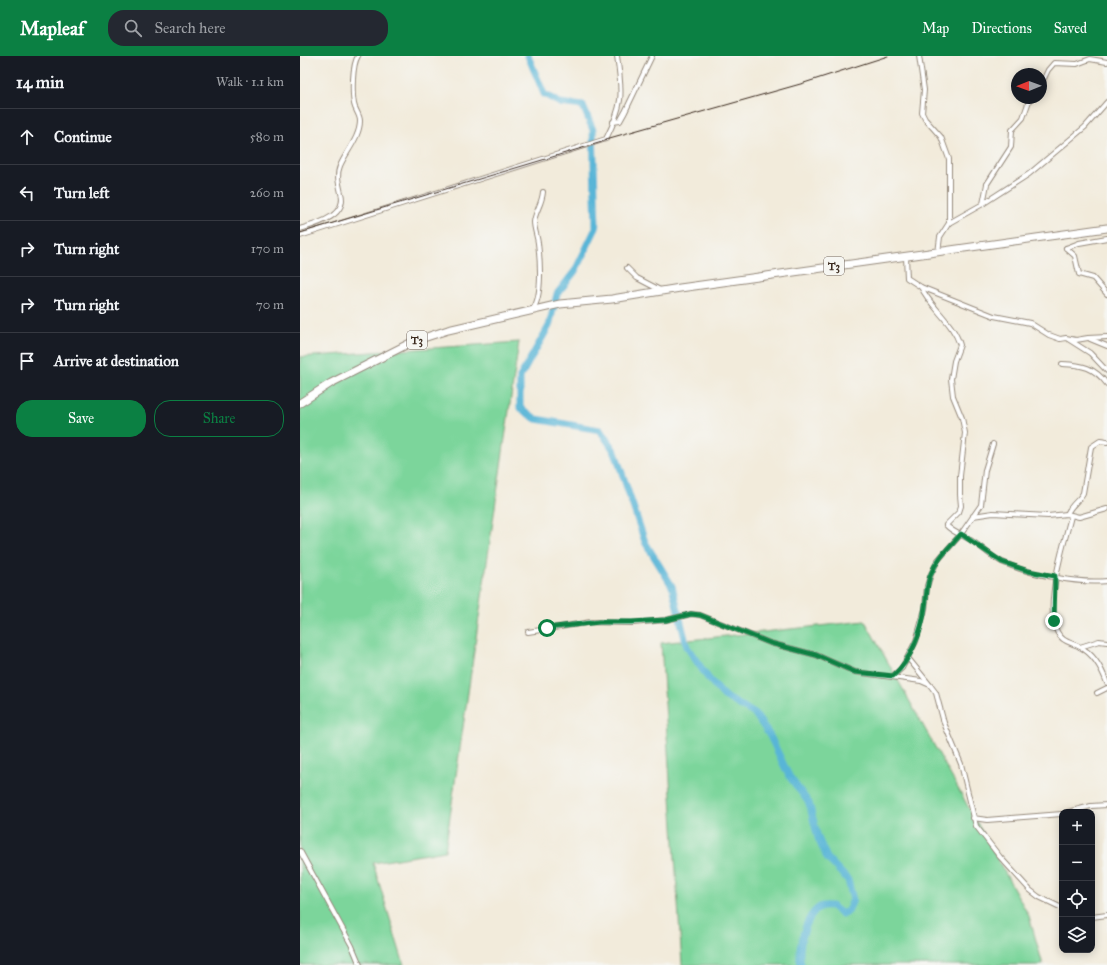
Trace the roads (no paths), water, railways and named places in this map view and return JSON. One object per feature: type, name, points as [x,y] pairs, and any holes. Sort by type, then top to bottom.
[{"type":"highway","name":"T3","points":[[300,403],[331,383],[414,341],[462,326],[546,309],[560,304],[612,299],[665,290],[1107,228]]},
{"type":"street","points":[[300,229],[327,219],[338,210],[342,202],[342,195],[338,181],[339,169],[351,147],[360,123],[354,106],[353,94],[354,66],[358,56]]},
{"type":"street","points":[[300,236],[606,139],[613,122],[618,115],[622,90],[617,56]]},
{"type":"street","points":[[613,122],[620,121],[652,56]]},
{"type":"street","points":[[919,56],[924,90],[922,113],[925,119],[942,137],[945,152],[949,159],[949,223]]},
{"type":"street","points":[[1047,72],[1054,63],[1077,64],[1090,59],[1107,61],[1106,56]]},
{"type":"street","points":[[938,252],[940,237],[949,223],[983,204],[1035,169],[1085,127],[1107,102]]},
{"type":"street","points":[[983,204],[987,184],[1011,147],[1012,130],[1024,116],[1028,104]]},
{"type":"street","points":[[531,311],[536,300],[540,270],[540,256],[534,223],[541,206],[543,192]]},
{"type":"street","points":[[1107,238],[1079,243],[1066,248],[1075,256],[1079,274],[1093,278],[1107,294]]},
{"type":"street","points":[[906,257],[907,278],[921,287],[994,316],[1030,323],[1049,335],[1060,339],[1066,338],[1076,340],[1107,337]]},
{"type":"street","points":[[627,268],[637,278],[648,285],[660,290],[665,290]]},
{"type":"street","points":[[921,287],[926,298],[955,334],[960,345],[954,361],[951,380],[953,396],[962,418],[965,433],[960,476],[960,496],[962,506],[959,512],[946,525],[953,532],[961,534],[1002,562],[1028,571],[1055,576],[1091,582],[1107,581]]},
{"type":"street","points":[[1066,338],[1090,353],[1107,371]]},
{"type":"street","points":[[1088,338],[1107,346]]},
{"type":"street","points":[[1062,364],[1089,368],[1100,374],[1107,384]]},
{"type":"street","points":[[1107,442],[1100,441],[1091,447],[1082,493],[1080,497],[1071,505],[1055,576],[1054,621],[1063,639],[1080,647],[1101,667],[1107,681]]},
{"type":"street","points":[[893,676],[902,668],[916,641],[925,609],[927,586],[938,560],[961,534],[983,498],[985,470],[993,444]]},
{"type":"street","points":[[973,516],[993,513],[1048,516],[1069,515],[1079,517],[1107,509]]},
{"type":"street","points":[[528,632],[586,623],[666,620],[691,614],[700,615],[770,643],[816,655],[855,672],[893,676],[921,681],[930,685]]},
{"type":"street","points":[[1080,647],[1099,641],[1107,642]]},
{"type":"street","points":[[908,658],[936,693],[944,723],[961,764],[976,826],[1000,857],[1030,890],[1039,897],[1059,907]]},
{"type":"street","points":[[1096,693],[1107,688]]},
{"type":"street","points":[[1080,809],[1091,806],[1107,805]]},
{"type":"street","points":[[973,818],[987,820],[1059,814]]},
{"type":"street","points":[[300,851],[360,965]]},
{"type":"street","points":[[1095,917],[1107,915]]},
{"type":"waterway","points":[[528,56],[544,94],[560,103],[583,106],[593,130],[596,228],[575,271],[557,294],[549,326],[520,377],[520,408],[536,419],[600,430],[615,452],[645,542],[672,586],[687,647],[708,678],[724,696],[755,714],[770,736],[789,776],[809,803],[818,838],[827,858],[848,880],[853,900],[848,911],[842,914],[832,906],[823,906],[815,911],[803,933],[800,950],[801,965]]},
{"type":"railway","points":[[300,233],[602,142],[606,139],[804,83],[888,56]]}]
